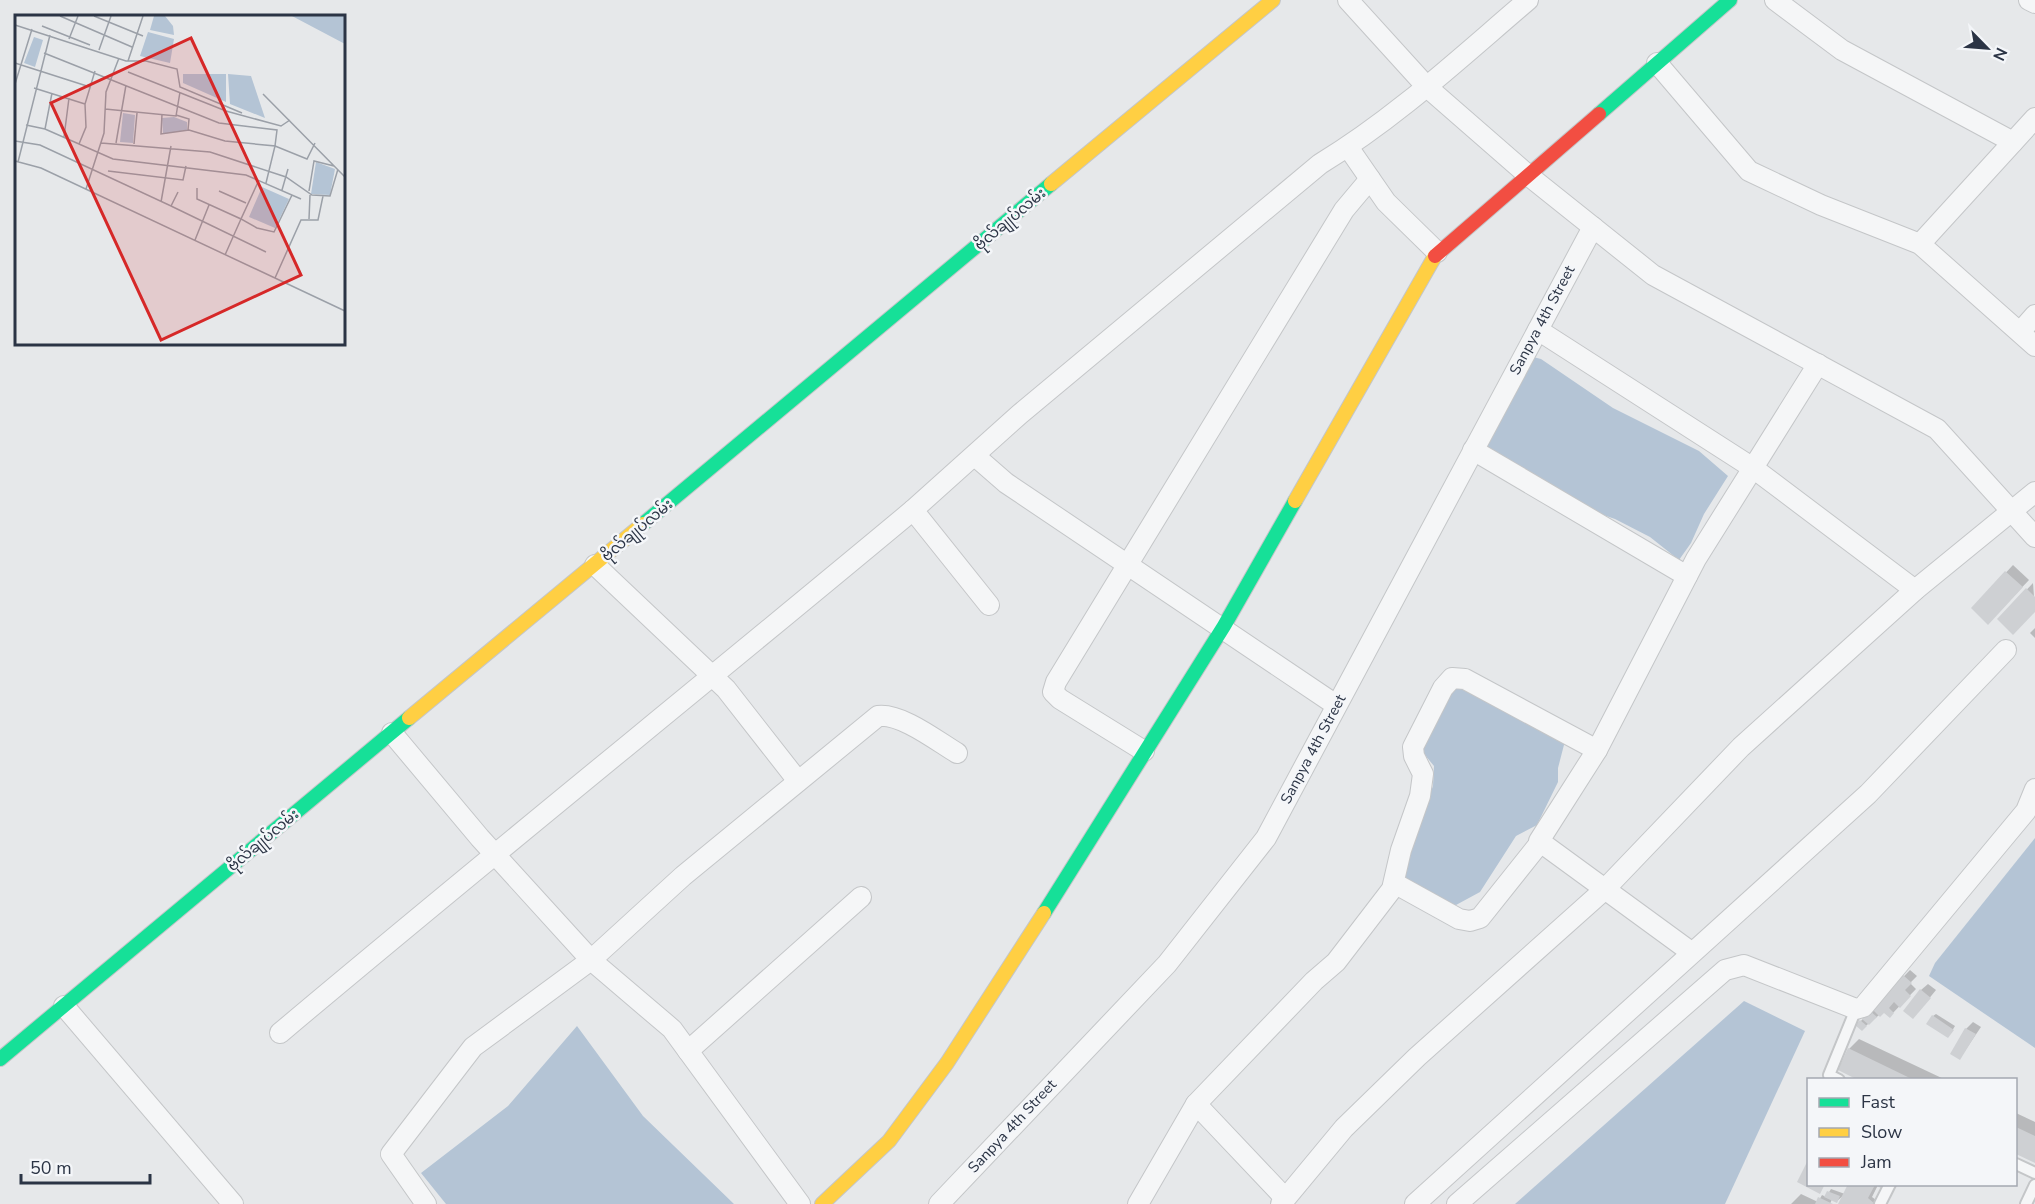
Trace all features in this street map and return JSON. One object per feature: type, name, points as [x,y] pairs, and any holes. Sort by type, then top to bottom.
[{"type":"street","name":"ဗိုလ်ချုပ်လမ်း","points":[[0,1059],[1273,0]]},
{"type":"street","points":[[1348,0],[1427,87],[1529,176],[1653,275],[1937,429],[2010,513],[2035,537]]},
{"type":"street","points":[[280,1034],[493,853],[713,677],[913,510],[1020,414],[1320,164],[1348,147],[1427,87],[1528,0]]},
{"type":"street","points":[[822,1204],[889,1141],[947,1063],[1222,629],[1437,252],[1529,176],[1730,0]]},
{"type":"street","points":[[1775,0],[1842,50],[2013,142]]},
{"type":"street","points":[[2029,0],[2035,3]]},
{"type":"street","points":[[1658,63],[1749,171],[1821,205],[1920,244],[2035,346]]},
{"type":"street","points":[[1920,244],[2035,118]]},
{"type":"street","points":[[1348,147],[1386,202],[1437,252]]},
{"type":"street","points":[[1144,751],[1060,699],[1053,692],[1056,682],[1344,210],[1370,179]]},
{"type":"street","name":"Sanpya 4th Street","points":[[939,1204],[1167,964],[1266,838],[1593,227]]},
{"type":"street","points":[[2020,332],[2035,315]]},
{"type":"street","points":[[1538,330],[1753,468],[1915,590]]},
{"type":"street","points":[[1394,883],[1459,919],[1470,921],[1480,918],[1539,844],[1539,838],[1597,750],[1687,576],[1818,364]]},
{"type":"street","points":[[1473,450],[1687,576]]},
{"type":"street","points":[[975,456],[1006,483],[1336,705]]},
{"type":"street","points":[[1196,1104],[1283,1201],[1344,1128],[1417,1057],[1604,890],[1741,747],[1915,590],[2035,492]]},
{"type":"street","points":[[913,510],[988,605]]},
{"type":"street","points":[[595,565],[713,677],[798,781]]},
{"type":"street","points":[[1415,1204],[1868,794],[2006,650]]},
{"type":"street","points":[[1138,1204],[1196,1104],[1307,988],[1336,962],[1386,898],[1394,883],[1401,850],[1420,796],[1423,774],[1414,756],[1413,747],[1443,688],[1452,678],[1465,679],[1597,750]]},
{"type":"street","points":[[426,1204],[391,1154],[473,1047],[591,960],[683,876],[878,716],[889,715],[957,753]]},
{"type":"street","points":[[392,733],[493,853],[591,960],[672,1029],[800,1204]]},
{"type":"street","points":[[1457,1204],[1725,970],[1744,965],[1856,1009],[1866,1005],[2020,818],[2035,789]]},
{"type":"street","points":[[1539,844],[1691,952]]},
{"type":"street","points":[[688,1051],[861,897]]},
{"type":"street","points":[[64,1006],[233,1204]]},
{"type":"lane","points":[[1835,1078],[1829,1075],[1856,1009]]},
{"type":"lane","points":[[2017,1164],[2035,1173]]},
{"type":"lane","points":[[2026,1204],[2035,1185]]},
{"type":"lane","points":[[1880,1204],[1889,1186]]},
{"type":"water","points":[[1533,357],[1541,359],[1613,408],[1699,451],[1728,476],[1679,560],[1650,537],[1615,519],[1577,506],[1485,448]]},
{"type":"water","points":[[1456,685],[1501,707],[1514,717],[1529,722],[1565,741],[1558,768],[1558,782],[1537,825],[1516,836],[1480,892],[1456,905],[1438,903],[1416,889],[1401,872],[1433,786],[1434,766],[1420,749],[1420,738]]},
{"type":"water","points":[[2035,838],[2035,1048],[1929,976],[1935,963]]},
{"type":"water","points":[[1744,1001],[1805,1031],[1725,1204],[1515,1204]]},
{"type":"water","points":[[577,1026],[643,1116],[734,1204],[446,1204],[421,1173],[508,1106]]},
{"type":"building","points":[[2005,571],[2023,587],[1988,625],[1971,608]]},
{"type":"building","points":[[2026,588],[2035,597],[2035,612],[2013,635],[1997,619]]},
{"type":"building","points":[[1903,975],[1912,983],[1905,990],[1911,996],[1900,1008],[1894,1002],[1889,1008],[1894,1013],[1890,1018],[1884,1013],[1880,1017],[1872,1009]]},
{"type":"building","points":[[1920,989],[1931,998],[1913,1019],[1903,1011]]},
{"type":"building","points":[[1869,1010],[1877,1017],[1869,1025],[1862,1019]]},
{"type":"building","points":[[1932,1015],[1954,1030],[1948,1038],[1926,1024]]},
{"type":"building","points":[[1860,1020],[1867,1026],[1862,1031],[1855,1025]]},
{"type":"building","points":[[1965,1028],[1976,1034],[1960,1060],[1950,1054]]},
{"type":"building","points":[[1848,1048],[1910,1078],[1854,1078],[1838,1070]]},
{"type":"building","points":[[2017,1127],[2035,1136],[2035,1163],[2017,1154]]},
{"type":"building","points":[[1807,1162],[1807,1186],[1824,1186],[1820,1194],[1797,1182]]},
{"type":"building","points":[[1847,1186],[1874,1186],[1868,1198],[1875,1204],[1838,1204]]},
{"type":"building","points":[[1827,1191],[1840,1196],[1837,1203],[1824,1197]]},
{"type":"building","points":[[1818,1197],[1833,1204],[1815,1204]]},
{"type":"traffic: fast","points":[[1599,114],[1730,0]]},
{"type":"traffic: fast","points":[[643,524],[1051,184]]},
{"type":"traffic: fast","points":[[1044,913],[1224,626],[1295,501]]},
{"type":"traffic: fast","points":[[0,1059],[409,718]]},
{"type":"traffic: slow","points":[[1051,184],[1273,0]]},
{"type":"traffic: slow","points":[[1295,501],[1435,256]]},
{"type":"traffic: slow","points":[[409,718],[643,524]]},
{"type":"traffic: slow","points":[[822,1204],[889,1141],[947,1063],[1044,913]]},
{"type":"traffic: jam","points":[[1435,256],[1599,114]]}]
